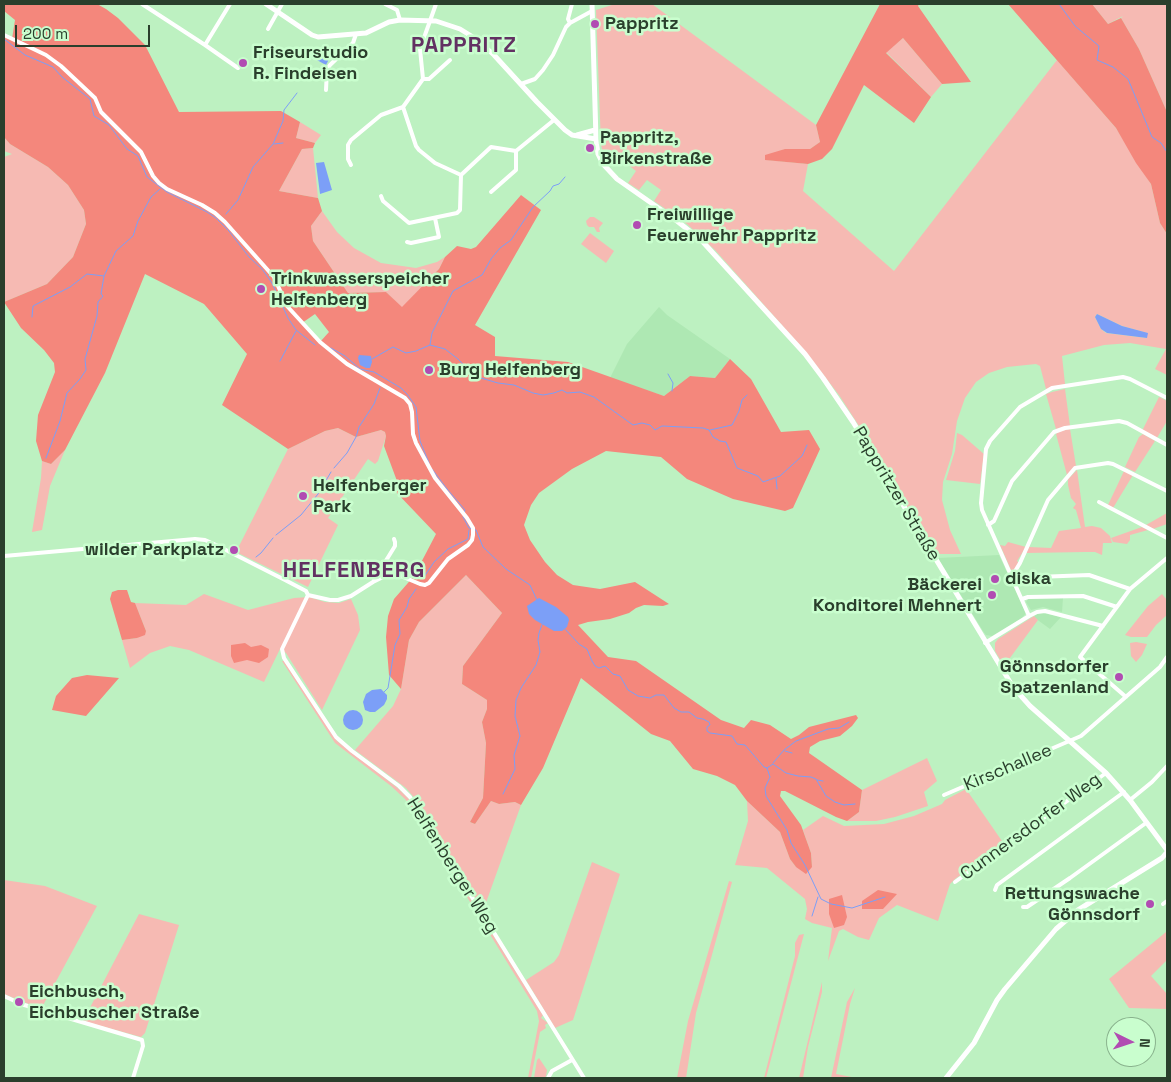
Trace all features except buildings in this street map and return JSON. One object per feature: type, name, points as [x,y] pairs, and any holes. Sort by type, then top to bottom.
[{"type":"street","points":[[142,4],[238,68]]},
{"type":"street","points":[[149,8],[152,4]]},
{"type":"street","points":[[205,45],[230,4]]},
{"type":"street","points":[[266,4],[315,36],[324,37],[370,32],[388,22],[400,20],[431,21],[460,29],[476,39],[501,61],[565,130],[575,135],[596,139]]},
{"type":"street","points":[[268,29],[282,4]]},
{"type":"street","points":[[385,4],[398,10],[400,20]]},
{"type":"street","points":[[351,165],[348,159],[348,145],[351,140],[381,115],[403,107],[423,79],[420,49],[436,4]]},
{"type":"street","points":[[570,23],[568,20],[572,4]]},
{"type":"street","name":"Pappritzer Straße","points":[[592,4],[596,139],[598,154],[609,172],[702,241],[814,366],[848,414],[1005,676],[1020,695],[1072,741],[1124,792],[1167,851]]},
{"type":"street","points":[[521,84],[535,79],[543,70],[553,55],[566,27],[592,11]]},
{"type":"street","points":[[326,90],[327,70],[353,43],[356,34]]},
{"type":"street","points":[[4,35],[46,55],[60,66],[95,98],[101,112],[141,152],[153,176],[160,183],[167,189],[208,209],[225,222],[274,277],[287,306],[320,342],[347,364],[405,398],[412,412],[416,444],[434,478],[467,518],[473,535],[468,546],[448,558],[429,583],[425,585],[391,573],[351,596],[338,600],[308,595],[306,591],[285,580],[196,538],[4,556]]},
{"type":"street","points":[[423,79],[429,79],[450,60]]},
{"type":"street","points":[[403,107],[416,146],[435,163],[461,175]]},
{"type":"street","points":[[381,196],[409,223],[457,213],[460,210],[461,175],[491,148],[516,151],[554,120]]},
{"type":"street","points":[[575,135],[596,130]]},
{"type":"street","points":[[491,192],[516,170],[516,151]]},
{"type":"street","points":[[406,242],[412,243],[439,237],[435,218]]},
{"type":"street","points":[[1029,616],[988,525],[981,502],[986,449],[990,441],[1020,407],[1052,388],[1123,378],[1130,379],[1167,398]]},
{"type":"street","points":[[988,525],[994,521],[1012,481],[1054,432],[1065,428],[1119,421],[1127,423],[1167,445]]},
{"type":"street","points":[[1012,578],[1048,500],[1075,468],[1113,464],[1167,491]]},
{"type":"street","points":[[1099,502],[1167,538]]},
{"type":"street","points":[[373,582],[395,546],[396,542],[394,539]]},
{"type":"street","points":[[1126,697],[1080,656],[1130,590],[1167,558]]},
{"type":"street","points":[[386,562],[391,573]]},
{"type":"street","points":[[1012,578],[1089,575],[1130,590]]},
{"type":"street","name":"Helfenberger Weg","points":[[308,595],[282,649],[284,658],[336,737],[399,786],[410,797],[584,1078]]},
{"type":"street","points":[[1022,599],[1028,597],[1083,596],[1117,607]]},
{"type":"street","points":[[985,643],[1037,612],[1045,611],[1103,626]]},
{"type":"street","name":"Kirschallee","points":[[944,795],[1072,741],[1087,732],[1160,667],[1167,657]]},
{"type":"street","points":[[1130,800],[1152,782],[1167,766]]},
{"type":"street","name":"Cunnersdorfer Weg","points":[[955,882],[1106,773]]},
{"type":"street","points":[[995,890],[997,885],[1124,792]]},
{"type":"street","points":[[1023,907],[1027,907],[1070,878],[1146,823]]},
{"type":"street","points":[[946,1078],[967,1053],[997,1000],[1051,934],[1067,919],[1162,858],[1167,851]]},
{"type":"street","points":[[4,996],[28,1006],[142,1040],[143,1046],[133,1078]]},
{"type":"street","points":[[548,1078],[552,1071],[572,1060]]},
{"type":"shaded area","points":[[4,4],[97,4],[118,18],[145,45],[179,112],[281,111],[300,122],[296,138],[315,143],[313,148],[302,149],[279,191],[318,198],[322,211],[311,226],[313,241],[348,293],[386,292],[402,307],[439,269],[445,257],[457,246],[471,249],[476,247],[521,195],[541,210],[475,325],[495,337],[495,356],[568,362],[664,396],[690,376],[715,378],[730,359],[751,379],[781,432],[809,430],[820,449],[793,508],[785,511],[733,499],[687,479],[661,457],[606,451],[572,469],[539,493],[531,505],[524,525],[530,540],[545,562],[557,575],[573,585],[600,589],[635,582],[669,604],[663,606],[644,605],[629,613],[610,619],[578,625],[608,657],[636,661],[721,720],[744,728],[751,720],[770,725],[791,739],[809,727],[856,715],[858,718],[852,726],[840,736],[820,741],[810,747],[809,753],[862,790],[859,812],[847,821],[785,791],[781,791],[780,796],[801,825],[811,853],[812,867],[806,874],[796,867],[790,859],[780,832],[747,801],[735,785],[717,776],[693,769],[670,741],[651,734],[581,678],[543,768],[521,805],[515,802],[499,804],[491,801],[475,824],[470,822],[483,798],[486,743],[482,722],[487,709],[487,700],[462,684],[463,666],[502,613],[466,575],[419,622],[409,640],[401,689],[389,675],[386,637],[388,616],[394,599],[414,576],[436,534],[395,491],[394,487],[397,481],[384,446],[385,432],[381,430],[356,437],[338,428],[325,431],[288,449],[222,405],[247,354],[204,304],[145,274],[105,373],[65,450],[51,464],[42,461],[36,441],[38,415],[55,372],[54,363],[44,350],[21,328],[4,302],[47,284],[73,257],[86,224],[84,210],[68,185],[48,167],[10,144],[4,137],[4,35],[12,39],[15,20],[4,11]],"holes":[[[315,314],[329,332],[320,342],[302,323]]]},
{"type":"shaded area","points":[[615,4],[652,4],[816,125],[820,142],[810,149],[785,149],[768,160],[808,164],[803,191],[894,271],[1057,60],[1116,128],[1151,184],[1160,223],[1167,234],[1167,375],[1155,369],[1166,349],[1130,343],[1104,345],[1062,356],[1065,384],[1046,389],[1040,366],[1036,364],[1007,367],[989,373],[976,382],[965,398],[957,421],[952,454],[943,482],[942,500],[950,530],[961,554],[935,554],[870,443],[839,395],[805,351],[715,250],[687,224],[654,201],[661,190],[647,180],[639,190],[628,183],[636,171],[615,155],[608,165],[601,145],[596,10]],"holes":[[[1097,314],[1122,326],[1147,333],[1147,338],[1106,333],[1101,329],[1095,317]]]},
{"type":"shaded area","points":[[880,4],[919,4],[918,6],[971,82],[942,84],[903,38],[886,53],[931,97],[914,123],[864,85],[832,149],[822,159],[808,164],[765,160],[765,155],[785,149],[810,149],[820,142],[816,125]]},
{"type":"shaded area","points":[[1008,4],[1092,4],[1108,24],[1121,18],[1139,49],[1167,112],[1167,234],[1160,223],[1151,184],[1136,163],[1116,128]]},
{"type":"shaded area","points":[[1092,4],[1167,4],[1167,112],[1139,49],[1121,18],[1123,16],[1108,24]]},
{"type":"shaded area","points":[[903,38],[942,84],[931,97],[886,52]]},
{"type":"shaded area","points":[[300,122],[321,135],[315,143],[296,138]]},
{"type":"shaded area","points":[[4,137],[10,144],[48,167],[68,185],[84,210],[86,224],[73,257],[47,284],[4,302],[4,157],[12,154],[4,151]]},
{"type":"shaded area","points":[[313,148],[318,198],[279,191],[302,149]]},
{"type":"shaded area","points":[[322,211],[337,232],[354,248],[381,263],[416,268],[437,262],[445,257],[439,269],[402,308],[386,292],[348,293],[313,241],[311,226]]},
{"type":"shaded area","points":[[590,217],[594,217],[603,223],[599,228],[600,232],[597,232],[594,227],[587,225],[586,221]]},
{"type":"shaded area","points":[[590,233],[614,251],[606,263],[581,244]]},
{"type":"shaded area","points":[[659,307],[667,315],[730,359],[715,378],[690,376],[664,396],[610,378],[627,344]]},
{"type":"shaded area","points":[[1065,389],[1070,426],[1056,429],[1046,394]]},
{"type":"shaded area","points":[[1159,397],[1167,401],[1167,421],[1157,438],[1142,431]]},
{"type":"shaded area","name":"Helfenberger Park","points":[[338,428],[356,437],[381,430],[385,432],[386,436],[378,461],[375,464],[368,459],[328,518],[338,525],[308,587],[236,552],[288,449],[325,431]]},
{"type":"shaded area","points":[[1070,429],[1076,466],[1067,475],[1056,434]]},
{"type":"shaded area","points":[[957,433],[984,454],[980,484],[946,480],[955,451]]},
{"type":"shaded area","points":[[1143,434],[1155,441],[1135,472],[1125,467],[1139,437]]},
{"type":"shaded area","points":[[65,450],[50,486],[42,530],[32,532],[42,461],[51,464]]},
{"type":"shaded area","points":[[1077,470],[1085,527],[1101,528],[1110,536],[1112,543],[1103,543],[1102,555],[1095,552],[1026,553],[1029,547],[1051,548],[1059,531],[1081,528],[1076,510],[1073,508],[1076,504],[1071,498],[1068,485],[1068,479]]},
{"type":"shaded area","points":[[1124,471],[1133,475],[1113,508],[1108,505]]},
{"type":"shaded area","points":[[1167,513],[1167,524],[1153,529],[1146,525]]},
{"type":"shaded area","points":[[1142,527],[1148,530],[1130,535],[1130,540],[1127,544],[1113,542],[1111,538]]},
{"type":"shaded area","points":[[1008,542],[1026,547],[1017,561],[1019,563],[1014,570],[1011,570],[1000,545],[1005,546]]},
{"type":"shaded area","points":[[999,555],[1026,613],[1022,618],[992,636],[986,635],[983,631],[938,558]]},
{"type":"shaded area","points":[[466,575],[502,613],[463,666],[462,684],[487,700],[487,709],[482,722],[486,743],[483,798],[470,822],[475,824],[491,801],[499,804],[515,802],[521,805],[483,911],[422,807],[406,788],[355,750],[393,706],[401,689],[409,640],[419,622]]},
{"type":"shaded area","points":[[127,590],[131,602],[135,603],[146,631],[145,635],[122,640],[110,599],[112,592]]},
{"type":"shaded area","points":[[204,594],[248,610],[294,598],[309,597],[325,602],[339,603],[351,599],[358,615],[360,630],[322,710],[286,653],[280,649],[264,682],[189,650],[170,646],[150,653],[130,668],[122,640],[137,638],[146,631],[135,603],[186,605]]},
{"type":"shaded area","points":[[1162,594],[1167,600],[1167,615],[1147,637],[1125,635],[1148,606]]},
{"type":"shaded area","points":[[1063,598],[1062,612],[1043,607],[1031,610],[1026,602],[1028,599]]},
{"type":"shaded area","points":[[1039,613],[1061,617],[1050,629],[1035,618],[1034,616]]},
{"type":"shaded area","points":[[1034,616],[1038,620],[1004,666],[995,651],[995,643],[998,639]]},
{"type":"shaded area","points":[[245,643],[251,647],[261,645],[269,649],[268,657],[259,663],[247,660],[234,663],[231,656],[231,645]]},
{"type":"shaded area","points":[[1130,643],[1147,644],[1136,662],[1131,656]]},
{"type":"shaded area","points":[[282,661],[284,661],[337,741],[399,789],[411,801],[543,1015],[541,1018],[548,1023],[545,1025],[546,1028],[540,1032],[531,1078],[528,1078],[539,1021],[537,1011],[413,809],[391,786],[335,743]]},
{"type":"shaded area","points":[[87,675],[119,678],[86,716],[52,710],[56,696],[72,678]]},
{"type":"shaded area","points":[[927,758],[937,781],[924,792],[928,806],[876,821],[847,821],[859,812],[862,790]]},
{"type":"shaded area","points":[[966,789],[1004,844],[950,884],[938,921],[897,905],[879,918],[869,940],[858,937],[843,929],[839,931],[828,961],[832,928],[812,923],[805,919],[807,909],[805,899],[767,868],[735,865],[748,821],[747,801],[780,832],[790,859],[796,867],[812,867],[811,853],[803,830],[823,816],[844,826],[884,824],[914,816],[942,804],[945,800]]},
{"type":"shaded area","points":[[592,862],[620,874],[573,1020],[555,1028],[526,980],[554,962],[559,955]]},
{"type":"shaded area","points":[[4,880],[45,886],[97,906],[41,1009],[4,994]]},
{"type":"shaded area","points":[[729,881],[732,882],[696,1013],[686,1078],[677,1078],[688,1021]]},
{"type":"shaded area","points":[[878,890],[897,894],[883,909],[862,909],[862,901]]},
{"type":"shaded area","points":[[842,895],[847,917],[844,925],[834,928],[829,914],[829,899]]},
{"type":"shaded area","points":[[139,914],[179,925],[145,1033],[141,1037],[83,1021]]},
{"type":"shaded area","points":[[1166,932],[1167,960],[1151,976],[1167,994],[1167,1009],[1129,1008],[1109,979]]},
{"type":"shaded area","points":[[804,934],[766,1078],[764,1078],[795,956],[795,943],[799,935]]},
{"type":"shaded area","points":[[822,982],[822,992],[808,1047],[803,1078],[799,1078]]},
{"type":"shaded area","points":[[855,988],[836,1074],[857,1078],[831,1078],[847,1002]]},
{"type":"shaded area","points":[[539,1058],[547,1070],[545,1078],[534,1078]]},
{"type":"water","points":[[325,53],[330,57],[326,65],[315,59]]},
{"type":"water","points":[[324,162],[332,190],[320,194],[316,163]]},
{"type":"water","points":[[1097,314],[1122,326],[1148,333],[1147,338],[1107,333],[1101,329],[1095,317]]},
{"type":"water","points":[[359,355],[371,356],[370,368],[360,365]]},
{"type":"water","points":[[539,598],[556,607],[568,617],[567,627],[562,631],[554,631],[535,620],[529,614],[527,606]]},
{"type":"water","points":[[381,689],[387,695],[384,705],[375,712],[365,710],[363,702],[366,694],[372,690]]},
{"type":"water","points":[[353,710],[360,713],[363,720],[360,727],[353,730],[346,727],[343,720],[346,713]]},
{"type":"waterway","points":[[1059,4],[1075,26],[1099,46],[1097,60],[1113,67],[1128,79],[1152,137],[1161,143],[1167,152]]},
{"type":"waterway","points":[[4,39],[25,55],[53,67],[62,77],[90,99],[94,116],[109,125],[127,149],[138,156],[147,177],[167,192],[216,218],[229,231],[249,257],[262,269],[272,283],[288,318],[296,330],[315,345]]},
{"type":"waterway","points":[[226,214],[238,200],[253,167],[273,144],[283,121],[284,110],[297,93]]},
{"type":"waterway","points":[[274,144],[283,143]]},
{"type":"waterway","points":[[430,345],[432,333],[453,291],[482,275],[491,259],[500,248],[511,240],[533,207],[553,186],[559,184],[565,177]]},
{"type":"waterway","points":[[46,458],[60,421],[67,393],[86,370],[85,359],[97,316],[98,302],[103,296],[101,294],[104,276],[116,251],[133,236],[138,221],[151,197],[160,189]]},
{"type":"waterway","points":[[32,317],[33,306],[70,287],[87,274],[104,276]]},
{"type":"waterway","points":[[280,361],[296,331]]},
{"type":"waterway","points":[[372,359],[393,347],[406,353],[430,345],[445,349],[458,359],[474,376],[498,383],[514,385],[543,395],[562,390],[567,393],[580,392],[594,397],[633,425],[642,423],[650,425],[655,430],[662,426],[703,428],[709,430],[713,437],[726,442],[737,468],[758,476],[763,482],[780,476],[802,456],[807,445]]},
{"type":"waterway","points":[[331,348],[345,356],[360,369],[374,372],[401,388],[407,394],[416,407],[420,441],[429,463]]},
{"type":"waterway","points":[[668,374],[673,383],[672,391]]},
{"type":"waterway","points":[[334,468],[347,453],[359,427],[374,404],[380,388]]},
{"type":"waterway","points":[[710,430],[732,425],[742,400],[747,395]]},
{"type":"waterway","points":[[432,469],[465,510],[464,513]]},
{"type":"waterway","points":[[276,535],[301,515],[318,494],[331,472]]},
{"type":"waterway","points":[[776,478],[777,489]]},
{"type":"waterway","points":[[463,517],[469,528],[476,530],[483,547],[506,569],[530,585],[537,600]]},
{"type":"waterway","points":[[424,577],[434,562],[448,549],[468,539],[469,530]]},
{"type":"waterway","points":[[256,557],[273,538]]},
{"type":"waterway","points":[[384,692],[388,688],[395,645],[400,634],[399,620],[416,589]]},
{"type":"waterway","points":[[503,794],[515,769],[514,755],[520,736],[515,716],[516,700],[521,688],[536,665],[540,652],[539,633],[543,622]]},
{"type":"waterway","points":[[564,628],[579,644],[587,649],[595,666],[599,668],[605,666],[613,674],[620,676],[628,690],[638,696],[650,698],[656,695],[664,695],[674,708],[681,712],[689,712],[697,718],[709,722],[710,725],[707,727],[707,731],[710,733],[732,736],[737,744],[745,745],[767,768],[770,777],[765,788],[766,796],[787,830],[791,843],[805,865],[821,899],[831,904],[852,908],[885,897]]},
{"type":"waterway","points":[[773,763],[784,750],[796,741],[828,729],[839,728],[849,722]]},
{"type":"waterway","points":[[785,751],[792,753]]},
{"type":"waterway","points":[[767,768],[773,764],[786,773],[816,779],[826,796],[835,802],[844,805],[855,804]]},
{"type":"waterway","points":[[817,780],[823,781]]},
{"type":"waterway","points":[[812,916],[818,897]]},
{"type":"place","name":"Pappritz","points":[[595,24]]},
{"type":"place","name":"Friseurstudio R. Findeisen","points":[[243,63]]},
{"type":"place","name":"Pappritz, Birkenstraße","points":[[590,148]]},
{"type":"place","name":"Freiwillige Feuerwehr Pappritz","points":[[637,225]]},
{"type":"place","name":"Trinkwasserspeicher Helfenberg","points":[[261,289]]},
{"type":"place","name":"Burg Helfenberg","points":[[429,370]]},
{"type":"place","name":"Helfenberger Park","points":[[303,496]]},
{"type":"place","name":"wilder Parkplatz","points":[[234,550]]},
{"type":"place","name":"diska","points":[[995,579]]},
{"type":"place","name":"Bäckerei Konditorei Mehnert","points":[[992,595]]},
{"type":"place","name":"Gönnsdorfer Spatzenland","points":[[1119,677]]},
{"type":"place","name":"Rettungswache Gönnsdorf","points":[[1150,904]]},
{"type":"place","name":"Eichbusch, Eichbuscher Straße","points":[[19,1002]]},
{"type":"district","name":"PAPPRITZ","points":[[464,46]]},
{"type":"district","name":"HELFENBERG","points":[[354,571]]}]
